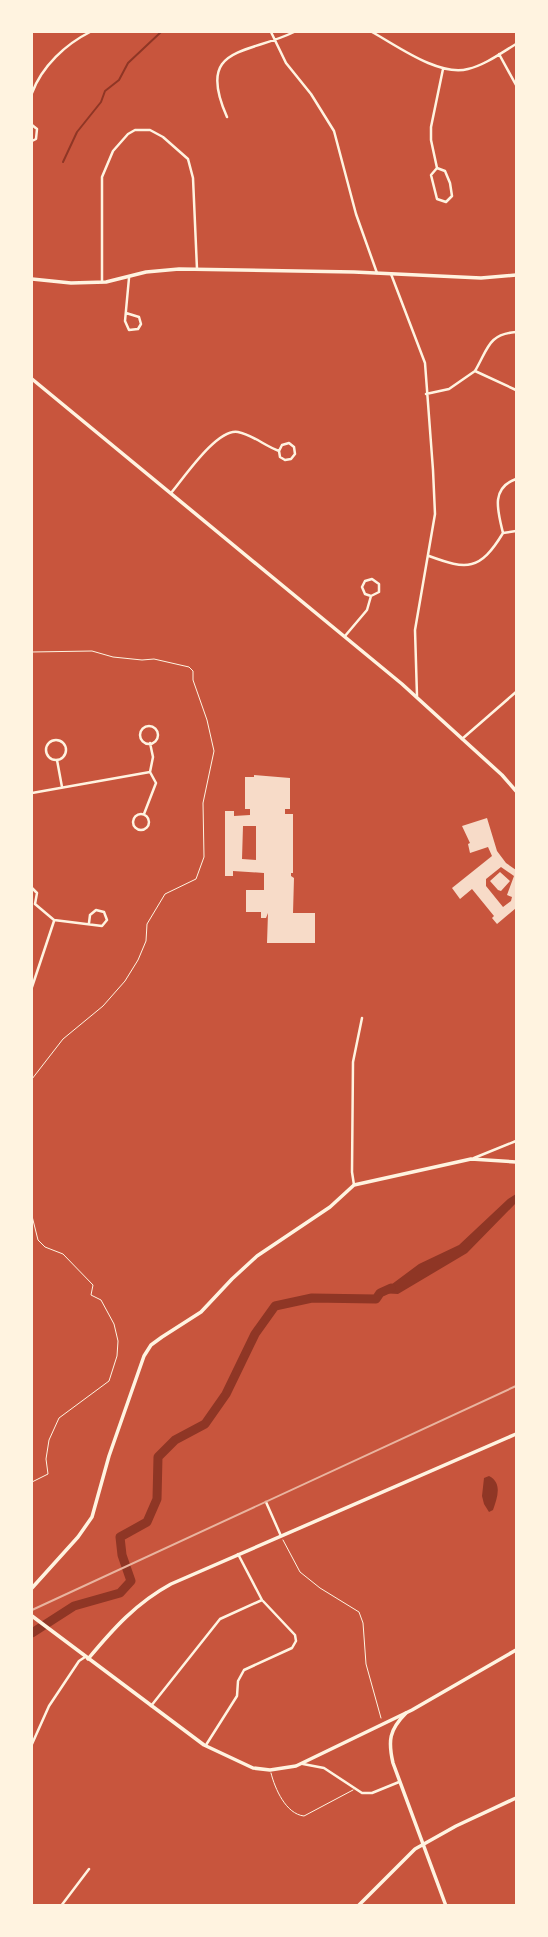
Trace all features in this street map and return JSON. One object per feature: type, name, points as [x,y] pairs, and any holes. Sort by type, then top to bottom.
[{"type":"main road","points":[[32,279],[71,283],[102,282],[162,270],[197,269],[481,278],[516,275]]},
{"type":"main road","points":[[32,379],[417,696],[516,791]]},
{"type":"main road","points":[[32,1588],[78,1537],[92,1517],[105,1468],[136,1376],[151,1345],[197,1316],[257,1256],[330,1207],[354,1185],[471,1160],[516,1162]]},
{"type":"main road","points":[[87,1658],[138,1604],[171,1584],[516,1434]]},
{"type":"main road","points":[[32,1616],[206,1745],[243,1764],[270,1770],[300,1764],[407,1712],[516,1650]]},
{"type":"main road","points":[[407,1712],[394,1726],[389,1738],[390,1752],[446,1906]]},
{"type":"main road","points":[[358,1906],[414,1850],[516,1798]]},
{"type":"street","points":[[32,93],[40,77],[67,45],[90,32]]},
{"type":"street","points":[[271,32],[286,63],[311,94],[334,131],[356,214],[377,273]]},
{"type":"street","points":[[227,117],[216,87],[216,76],[221,66],[236,53],[294,32]]},
{"type":"street","points":[[372,32],[443,69],[468,69],[516,44]]},
{"type":"street","points":[[499,54],[516,85]]},
{"type":"street","points":[[437,168],[430,134],[443,69]]},
{"type":"street","points":[[32,125],[38,134],[32,141]]},
{"type":"street","points":[[102,282],[102,177],[108,158],[119,142],[128,134],[143,129],[163,137],[188,159],[190,164],[193,177],[197,269]]},
{"type":"street","points":[[437,168],[445,171],[450,183],[452,196],[444,202],[436,198],[431,180],[431,175],[437,168]]},
{"type":"street","points":[[391,274],[425,363],[435,514],[417,609],[417,696]]},
{"type":"street","points":[[126,313],[139,317],[141,324],[138,330],[131,330],[126,326],[126,313],[130,276]]},
{"type":"street","points":[[426,394],[455,386],[475,371],[490,343],[497,336],[516,332]]},
{"type":"street","points":[[475,371],[516,390]]},
{"type":"street","points":[[171,493],[203,455],[227,433],[241,433],[278,451],[281,458],[287,460],[293,458],[296,452],[293,445],[286,443],[278,451]]},
{"type":"street","points":[[503,533],[497,507],[498,497],[506,484],[516,479]]},
{"type":"street","points":[[429,556],[467,566],[491,550],[503,533],[516,531]]},
{"type":"street","points":[[372,579],[379,582],[380,588],[378,593],[371,596],[364,593],[362,586],[365,581],[372,579]]},
{"type":"street","points":[[345,636],[369,607],[371,596]]},
{"type":"street","points":[[463,740],[516,692]]},
{"type":"street","points":[[147,726],[153,727],[158,733],[156,740],[150,743],[145,742],[141,736],[142,729],[147,726]]},
{"type":"street","points":[[56,740],[64,744],[66,750],[64,756],[57,760],[49,757],[46,750],[48,744],[56,740]]},
{"type":"street","points":[[145,814],[156,783],[150,772],[153,757],[150,743]]},
{"type":"street","points":[[57,760],[62,787]]},
{"type":"street","points":[[32,793],[150,772]]},
{"type":"street","points":[[137,814],[145,814],[149,819],[148,826],[137,830],[133,818],[137,814]]},
{"type":"street","points":[[32,888],[37,893],[33,904],[54,920],[102,926],[107,920],[104,912],[96,910],[90,915],[89,923]]},
{"type":"street","points":[[32,987],[54,920]]},
{"type":"street","points":[[354,1185],[353,1062],[362,1018]]},
{"type":"street","points":[[471,1160],[516,1141]]},
{"type":"street","points":[[266,1502],[281,1536]]},
{"type":"street","points":[[206,1745],[237,1696],[238,1681],[244,1670],[292,1648],[296,1641],[295,1635],[262,1600],[237,1554]]},
{"type":"street","points":[[151,1706],[220,1619],[262,1600]]},
{"type":"street","points":[[32,1744],[49,1706],[79,1661],[87,1658]]},
{"type":"street","points":[[300,1764],[324,1768],[362,1793],[372,1793],[399,1782]]},
{"type":"street","points":[[61,1906],[89,1869]]},
{"type":"lane","points":[[270,1770],[273,1782],[289,1809],[296,1815],[304,1816],[354,1790]]},
{"type":"path","points":[[32,652],[92,651],[131,660],[154,659],[189,667],[193,671],[192,680],[207,720],[214,751],[203,803],[204,857],[196,879],[165,894],[147,924],[146,941],[125,981],[103,1006],[63,1039],[32,1079]]},
{"type":"path","points":[[32,1216],[38,1240],[44,1247],[63,1254],[93,1285],[91,1296],[101,1300],[114,1324],[118,1340],[117,1356],[109,1381],[59,1418],[49,1440],[48,1474],[32,1482]]},
{"type":"path","points":[[281,1536],[300,1572],[359,1612],[363,1623],[366,1664],[382,1723]]},
{"type":"shaded area","points":[[516,1194],[516,1203],[467,1253],[398,1294],[380,1293],[419,1264],[459,1245]]},
{"type":"shaded area","points":[[489,1476],[496,1483],[498,1491],[493,1510],[489,1512],[482,1496],[484,1478]]},
{"type":"building","points":[[245,777],[290,778],[290,809],[285,809],[285,814],[293,814],[293,913],[315,913],[315,943],[267,943],[268,913],[266,918],[261,918],[261,912],[246,912],[246,890],[264,890],[264,873],[233,871],[233,876],[225,876],[225,811],[234,811],[234,816],[250,815],[250,809],[245,809]],"holes":[[[243,826],[256,826],[256,860],[242,859]]]},
{"type":"building","points":[[487,818],[497,851],[506,863],[516,870],[516,908],[497,924],[492,918],[494,916],[472,889],[460,899],[452,888],[492,856],[488,847],[470,853],[470,843],[462,826]],"holes":[[[501,867],[514,876],[507,895],[512,897],[511,901],[503,907],[486,886],[486,879]]]},
{"type":"building","points":[[500,872],[510,881],[501,891],[490,881]]},
{"type":"waterway","points":[[63,162],[77,132],[101,102],[105,91],[119,80],[128,63],[161,32]]},
{"type":"waterway","points":[[32,1633],[74,1606],[120,1593],[131,1581],[122,1555],[120,1537],[147,1522],[157,1499],[158,1457],[175,1440],[205,1424],[226,1394],[255,1334],[275,1306],[312,1298],[376,1299],[380,1293],[391,1288]]},
{"type":"railway","points":[[32,1610],[516,1386]]}]
